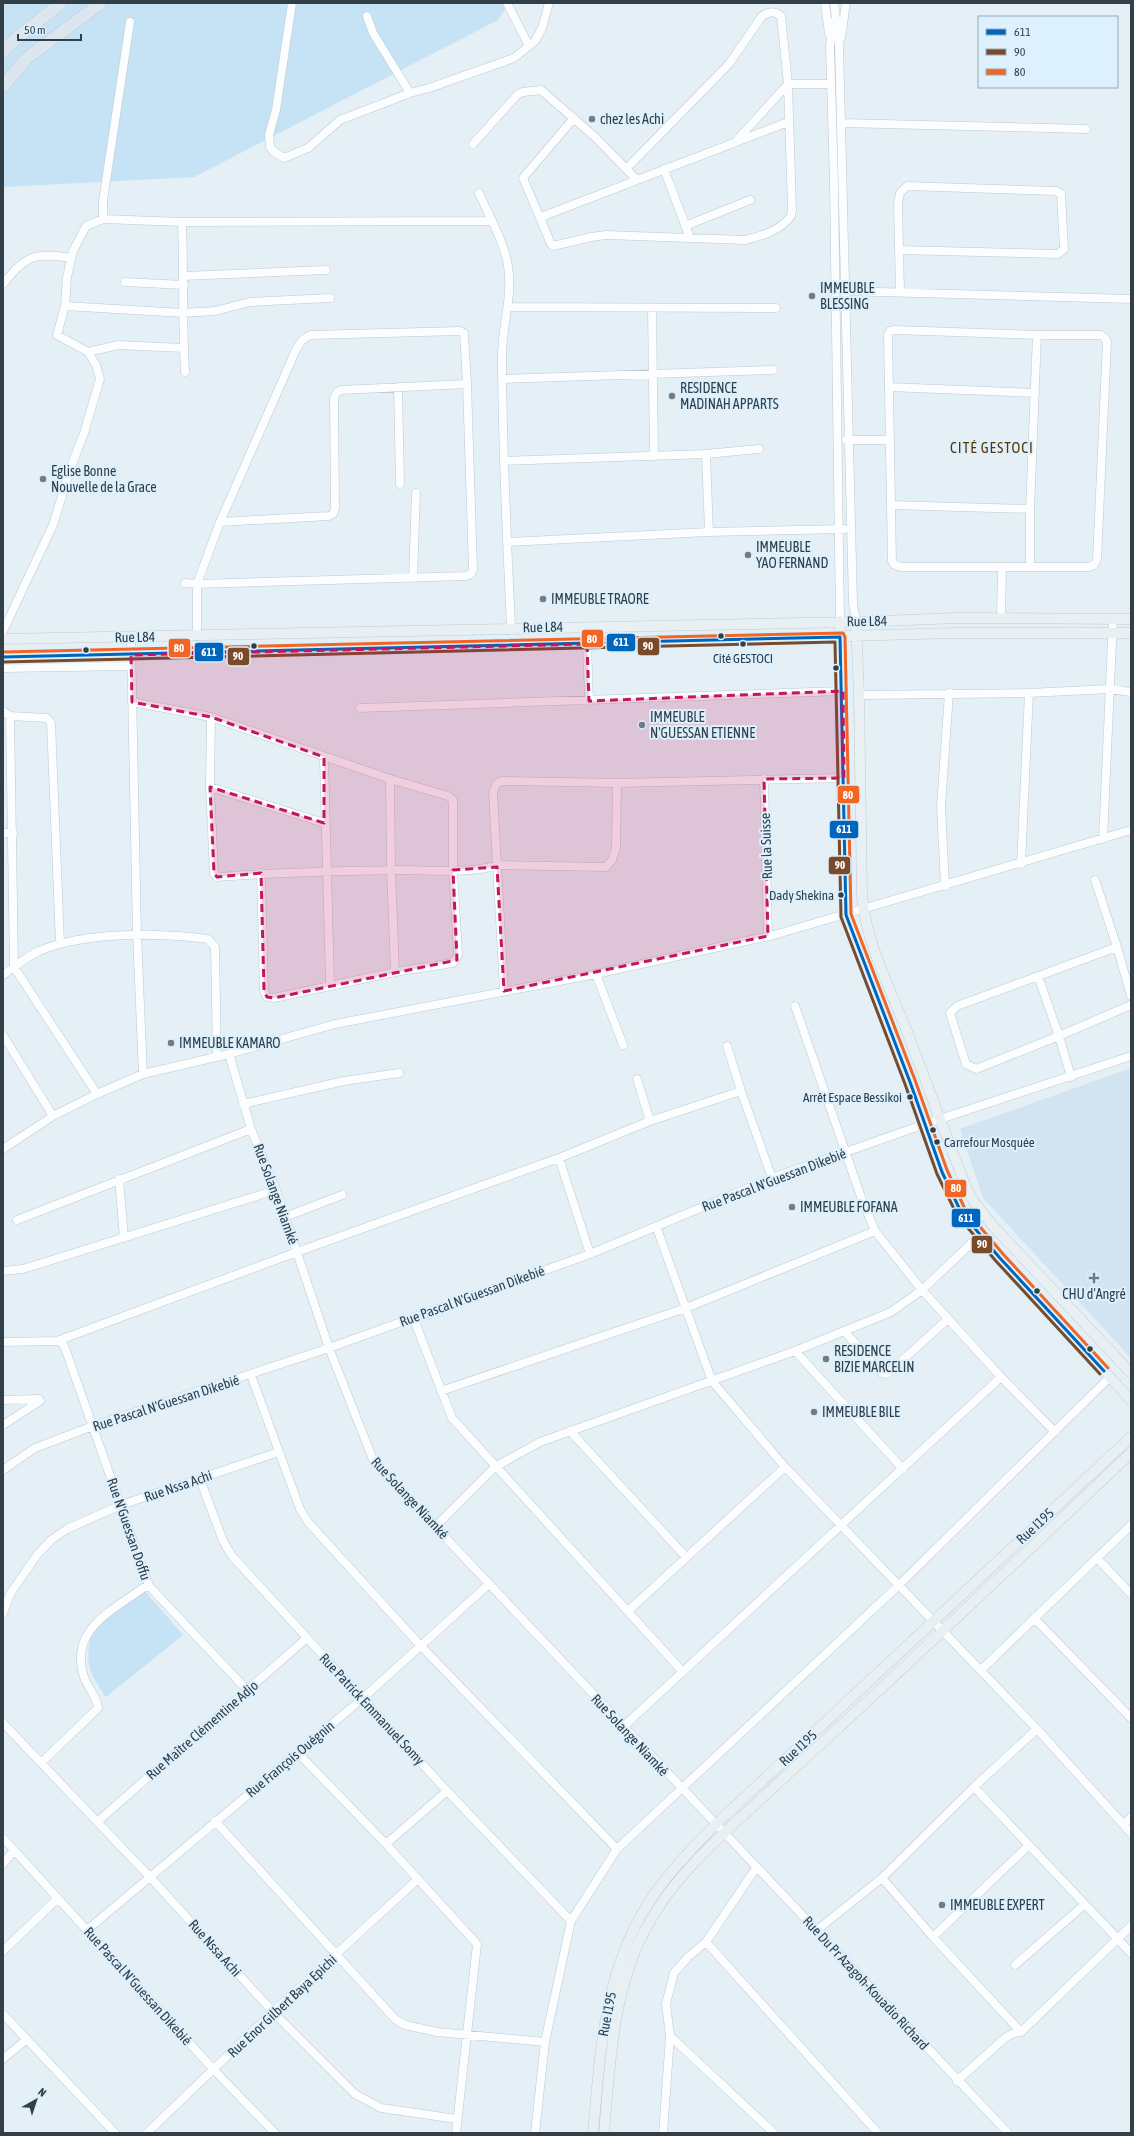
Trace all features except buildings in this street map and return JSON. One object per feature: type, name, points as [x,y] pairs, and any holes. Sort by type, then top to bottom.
[{"type":"highway","points":[[3,51],[19,36],[61,3]]},
{"type":"highway","points":[[3,86],[27,58],[101,3]]},
{"type":"main road","name":"Rue L84","points":[[3,639],[131,638],[485,628],[1002,618],[1131,619]]},
{"type":"main road","points":[[840,621],[843,691],[846,915],[949,1191],[961,1212],[979,1236],[1131,1400]]},
{"type":"main road","points":[[856,622],[859,695],[861,884],[863,910],[882,968],[965,1185],[974,1202],[1012,1246],[1131,1374]]},
{"type":"main road","points":[[485,628],[485,646]]},
{"type":"main road","name":"Rue L84","points":[[3,656],[131,655],[587,644],[955,633],[1131,633]]},
{"type":"main road","points":[[999,1257],[1012,1246]]},
{"type":"main road","name":"Rue I195","points":[[593,2133],[606,2010],[614,1979],[632,1932],[658,1888],[715,1825],[1131,1437]]},
{"type":"main road","name":"Rue I195","points":[[604,2133],[617,2010],[633,1958],[656,1908],[674,1883],[723,1834],[943,1632],[1131,1453]]},
{"type":"street","points":[[292,3],[276,110],[269,135],[270,147],[274,152],[284,158],[308,148],[340,120],[410,92],[429,88],[514,58],[535,41],[542,28],[549,3]]},
{"type":"street","points":[[507,3],[529,46]]},
{"type":"street","points":[[825,3],[830,46],[831,84],[840,529],[840,621]]},
{"type":"street","points":[[839,45],[846,3]]},
{"type":"street","points":[[830,46],[834,7]]},
{"type":"street","points":[[834,7],[839,45],[852,529],[856,622]]},
{"type":"street","points":[[574,118],[522,178],[553,246],[598,236],[745,240],[766,234],[787,222],[791,216],[792,210],[788,122],[788,84],[783,22],[781,16],[776,12],[768,12],[755,24],[729,64],[627,168]]},
{"type":"street","points":[[367,16],[373,33],[410,92]]},
{"type":"street","points":[[103,219],[103,201],[130,22]]},
{"type":"street","points":[[736,142],[788,84],[831,84]]},
{"type":"street","points":[[473,144],[514,98],[523,92],[541,90],[574,118],[627,168],[636,179]]},
{"type":"street","points":[[541,217],[636,179],[788,122]]},
{"type":"street","points":[[841,123],[1086,129]]},
{"type":"street","points":[[664,169],[690,238]]},
{"type":"street","points":[[899,250],[1058,254],[1064,249],[1061,194],[1056,191],[907,186],[900,193],[898,203],[899,250],[900,292]]},
{"type":"street","points":[[479,193],[507,262],[510,289],[509,307],[503,336],[502,379],[511,628]]},
{"type":"street","points":[[685,226],[750,200]]},
{"type":"street","points":[[3,631],[53,525],[72,464],[84,433],[100,379],[96,365],[88,352],[57,335],[65,306],[67,277],[72,258],[86,226],[103,219],[182,222],[491,222]]},
{"type":"street","points":[[182,222],[184,280],[183,348],[185,372]]},
{"type":"street","points":[[3,284],[25,260],[46,254],[72,258]]},
{"type":"street","points":[[125,282],[184,280],[326,270]]},
{"type":"street","points":[[835,291],[1131,299]]},
{"type":"street","points":[[65,306],[183,313],[215,311],[250,302],[330,298]]},
{"type":"street","points":[[509,307],[652,309],[776,308]]},
{"type":"street","points":[[652,309],[654,456]]},
{"type":"street","points":[[185,583],[197,584],[413,578],[466,576],[471,574],[465,337],[460,331],[311,335],[304,337],[288,368],[220,522],[197,584],[198,636]]},
{"type":"street","points":[[890,331],[1037,335],[1101,335],[1106,338],[1107,342],[1097,559],[1094,565],[1089,567],[901,567],[895,565],[892,561],[889,440],[888,335],[890,331]]},
{"type":"street","points":[[1030,567],[1030,509],[1037,335]]},
{"type":"street","points":[[88,352],[118,345],[183,348]]},
{"type":"street","points":[[502,379],[773,370]]},
{"type":"street","points":[[220,522],[329,516],[333,514],[335,508],[334,398],[337,392],[341,390],[467,384]]},
{"type":"street","points":[[398,387],[400,484]]},
{"type":"street","points":[[889,387],[1034,393]]},
{"type":"street","points":[[838,440],[889,440]]},
{"type":"street","points":[[504,461],[706,454],[759,449]]},
{"type":"street","points":[[706,454],[709,532]]},
{"type":"street","points":[[413,578],[416,494]]},
{"type":"street","points":[[891,505],[1030,509]]},
{"type":"street","points":[[507,542],[709,532],[852,529]]},
{"type":"street","points":[[1002,567],[1002,618]]},
{"type":"street","points":[[1103,839],[1113,619]]},
{"type":"street","points":[[131,638],[137,935],[144,1074]]},
{"type":"street","points":[[587,644],[589,701]]},
{"type":"street","points":[[3,668],[131,666]]},
{"type":"street","points":[[859,695],[1029,693],[1110,689],[1131,692]]},
{"type":"street","points":[[360,708],[843,691]]},
{"type":"street","points":[[945,886],[941,806],[949,693]]},
{"type":"street","points":[[1021,864],[1029,693]]},
{"type":"street","points":[[132,702],[210,717],[390,779],[448,796],[452,800],[454,806],[452,870],[457,960],[453,963],[330,984],[274,998],[267,997],[264,991],[262,874]]},
{"type":"street","points":[[60,943],[51,723],[47,718],[6,714],[13,833],[14,967],[97,1094]]},
{"type":"street","points":[[210,717],[210,787],[214,873],[217,877],[326,871],[452,870],[490,868],[497,865],[606,867],[612,860],[616,848],[617,783]]},
{"type":"street","points":[[324,757],[324,823],[330,984]]},
{"type":"street","points":[[504,991],[493,792],[497,783],[502,781],[617,783],[844,778]]},
{"type":"street","points":[[390,779],[391,870],[395,972]]},
{"type":"street","name":"Rue la Suisse","points":[[764,779],[768,936]]},
{"type":"street","points":[[210,787],[324,823]]},
{"type":"street","points":[[3,1149],[53,1116],[97,1094],[144,1074],[229,1054],[335,1024],[596,974],[768,936],[1021,864],[1131,830]]},
{"type":"street","points":[[3,833],[13,833]]},
{"type":"street","points":[[1095,880],[1118,947],[1131,996]]},
{"type":"street","points":[[3,975],[37,952],[60,943],[137,935],[179,935],[208,939],[215,947],[217,1057]]},
{"type":"street","points":[[1118,947],[957,1006],[950,1013],[966,1064],[976,1069],[1131,1005]]},
{"type":"street","points":[[596,974],[623,1045]]},
{"type":"street","points":[[1038,976],[1059,1036],[1071,1077]]},
{"type":"street","points":[[795,1006],[861,1197],[875,1231],[922,1290],[1001,1377],[1055,1432]]},
{"type":"street","points":[[3,1035],[53,1116]]},
{"type":"street","points":[[727,1046],[741,1091],[772,1178]]},
{"type":"street","name":"Rue Solange Niamké","points":[[229,1054],[251,1128],[276,1190],[329,1348],[374,1462],[436,1526],[723,1834]]},
{"type":"street","name":"Rue Pascal N'Guessan Dikebié","points":[[3,1470],[35,1448],[93,1426],[329,1348],[590,1254],[772,1178],[925,1124],[1131,1056]]},
{"type":"street","points":[[243,1104],[344,1081],[399,1073]]},
{"type":"street","points":[[637,1079],[650,1121]]},
{"type":"street","points":[[3,1342],[57,1341],[297,1252],[559,1158],[650,1121],[741,1091]]},
{"type":"street","points":[[17,1220],[251,1128]]},
{"type":"street","points":[[559,1158],[590,1254]]},
{"type":"street","points":[[119,1179],[124,1238]]},
{"type":"street","points":[[3,1271],[23,1269],[276,1190]]},
{"type":"street","points":[[285,1217],[342,1195]]},
{"type":"street","points":[[656,1226],[712,1380],[785,1467],[898,1586],[1038,1729],[1131,1833]]},
{"type":"street","points":[[442,1391],[686,1308],[875,1231]]},
{"type":"street","points":[[436,1526],[495,1467],[540,1442],[795,1350],[891,1312],[922,1290],[979,1236]]},
{"type":"street","points":[[413,1317],[452,1418],[683,1672]]},
{"type":"street","points":[[844,1331],[882,1373],[887,1374],[948,1319]]},
{"type":"street","name":"Rue N'Guessan Doffu","points":[[57,1341],[62,1343],[65,1348],[149,1586],[247,1690]]},
{"type":"street","points":[[795,1350],[903,1469]]},
{"type":"street","points":[[250,1375],[300,1508],[308,1522],[420,1645],[617,1849]]},
{"type":"street","points":[[623,1727],[842,1526],[1001,1377]]},
{"type":"street","points":[[536,2133],[545,2042],[570,1921],[617,1849],[898,1586],[1110,1377]]},
{"type":"street","points":[[3,1400],[39,1399],[40,1401],[3,1425]]},
{"type":"street","points":[[570,1431],[686,1557]]},
{"type":"street","name":"Rue Nssa Achi","points":[[3,1613],[10,1594],[37,1555],[51,1540],[67,1529],[121,1506],[279,1452]]},
{"type":"street","points":[[628,1611],[785,1467]]},
{"type":"street","name":"Rue Patrick Emmanuel Somy","points":[[200,1479],[223,1541],[232,1556],[447,1791],[570,1921]]},
{"type":"street","points":[[981,1670],[1131,1525]]},
{"type":"street","points":[[1097,1558],[1131,1594]]},
{"type":"street","name":"Rue François Ouégnin","points":[[87,1930],[149,1876],[363,1698],[489,1584]]},
{"type":"street","points":[[41,1763],[98,1708],[84,1677],[80,1659],[84,1638],[92,1627],[105,1615],[143,1588],[149,1586]]},
{"type":"street","points":[[1034,1618],[1131,1718]]},
{"type":"street","name":"Rue Maître Clémentine Adjo","points":[[97,1822],[307,1638]]},
{"type":"street","name":"Rue Nssa Achi","points":[[3,1723],[149,1876],[273,2012],[355,2094],[368,2103],[381,2108],[457,2120]]},
{"type":"street","points":[[817,1930],[882,1878],[974,1788],[1038,1729]]},
{"type":"street","points":[[297,1752],[386,1844],[477,1944],[456,2133]]},
{"type":"street","points":[[974,1788],[1131,1953]]},
{"type":"street","points":[[386,1844],[447,1791]]},
{"type":"street","points":[[1124,1824],[1131,1817]]},
{"type":"street","points":[[215,1821],[395,2019],[405,2025],[437,2032],[545,2042]]},
{"type":"street","name":"Rue Du Pr Azagoh-Kouadio Richard","points":[[723,1834],[817,1930],[957,2081],[1008,2133]]},
{"type":"street","name":"Rue Pascal N'Guessan Dikebié","points":[[3,1838],[214,2070],[275,2133]]},
{"type":"street","points":[[933,1937],[1029,1845]]},
{"type":"street","points":[[3,1864],[14,1850]]},
{"type":"street","points":[[663,2133],[670,2036],[666,2004],[674,1973],[688,1957],[706,1942],[756,1868]]},
{"type":"street","points":[[882,1878],[933,1937],[1021,2032]]},
{"type":"street","name":"Rue Enor Gilbert Baya Epichi","points":[[147,2133],[273,2012],[418,1879]]},
{"type":"street","points":[[3,1951],[58,1898]]},
{"type":"street","points":[[1016,1965],[1084,1905]]},
{"type":"street","points":[[957,2081],[1006,2037],[1014,2033],[1021,2032],[1131,1926]]},
{"type":"street","points":[[706,1942],[878,2133]]},
{"type":"street","points":[[3,2014],[115,2133]]},
{"type":"street","points":[[670,2036],[774,2133]]},
{"type":"street","points":[[3,2059],[27,2039]]},
{"type":"highlighted area","points":[[587,644],[589,701],[843,691],[844,778],[764,779],[768,936],[504,991],[497,867],[453,870],[457,960],[274,998],[267,997],[264,991],[261,873],[217,877],[214,873],[210,787],[324,823],[324,757],[211,717],[132,702],[131,655]]},
{"type":"shaded area","points":[[3,3],[509,3],[498,20],[194,177],[3,187]]},
{"type":"shaded area","name":"CHU d'Angré","points":[[1131,1068],[1131,1358],[983,1198],[960,1129]]},
{"type":"shaded area","points":[[145,1591],[183,1635],[106,1697],[94,1679],[89,1664],[88,1656],[93,1627]]},
{"type":"transit line","name":"80","points":[[3,652],[843,633],[845,637],[851,914],[915,1080],[947,1170],[965,1209],[1003,1254],[1108,1368]]},
{"type":"transit line","name":"611","points":[[3,657],[840,637],[846,915],[910,1082],[942,1172],[961,1212],[999,1257],[1104,1371]]},
{"type":"transit line","name":"90","points":[[3,662],[835,642],[841,917],[905,1084],[937,1174],[957,1215],[995,1260],[1100,1374]]},
{"type":"place","name":"chez les Achi","points":[[592,119]]},
{"type":"place","name":"IMMEUBLE BLESSING","points":[[812,296]]},
{"type":"place","name":"RESIDENCE MADINAH APPARTS","points":[[672,396]]},
{"type":"place","name":"Eglise Bonne Nouvelle de la Grace","points":[[43,479]]},
{"type":"place","name":"IMMEUBLE YAO FERNAND","points":[[748,555]]},
{"type":"place","name":"IMMEUBLE TRAORE","points":[[543,599]]},
{"type":"place","name":"Cité GESTOCI","points":[[743,644]]},
{"type":"place","name":"IMMEUBLE N'GUESSAN ETIENNE","points":[[642,725]]},
{"type":"place","name":"Dady Shekina","points":[[841,895]]},
{"type":"place","name":"IMMEUBLE KAMARO","points":[[171,1043]]},
{"type":"place","name":"Arrêt Espace Bessikoi","points":[[910,1097]]},
{"type":"place","name":"Carrefour Mosquée","points":[[937,1142]]},
{"type":"place","name":"IMMEUBLE FOFANA","points":[[792,1207]]},
{"type":"place","name":"CHU d'Angré","points":[[1094,1278]]},
{"type":"place","name":"RESIDENCE BIZIE MARCELIN","points":[[826,1359]]},
{"type":"place","name":"IMMEUBLE BILE","points":[[814,1412]]},
{"type":"place","name":"IMMEUBLE EXPERT","points":[[942,1905]]},
{"type":"district","name":"CITÉ GESTOCI","points":[[992,448]]}]
